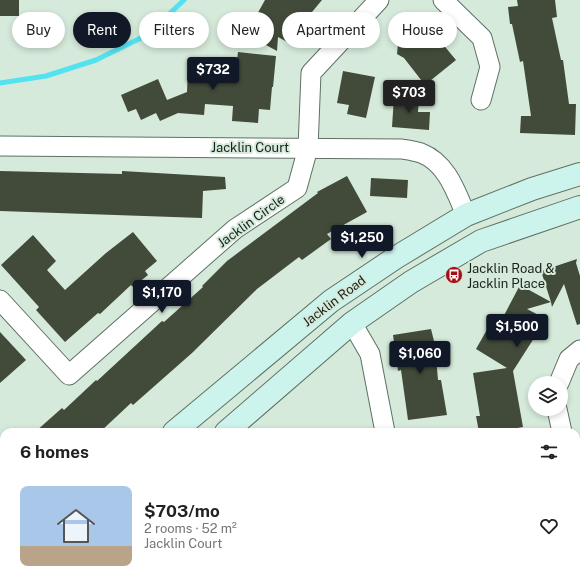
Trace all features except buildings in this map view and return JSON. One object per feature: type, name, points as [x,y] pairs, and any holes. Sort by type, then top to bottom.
[{"type":"main road","name":"Jacklin Road","points":[[179,428],[331,301],[395,258],[466,216],[532,189],[580,174]]},
{"type":"main road","points":[[231,428],[352,323],[411,282],[481,241],[580,207]]},
{"type":"street","points":[[308,148],[311,73],[379,0]]},
{"type":"street","points":[[442,0],[482,38],[490,67],[481,100]]},
{"type":"street","name":"Jacklin Court","points":[[0,146],[402,149],[421,153],[438,163],[455,189],[466,216]]},
{"type":"street","name":"Jacklin Circle","points":[[0,300],[69,374],[235,229],[297,188],[308,148]]},
{"type":"street","points":[[352,323],[370,354],[385,428]]},
{"type":"street","points":[[562,376],[569,359],[580,350]]},
{"type":"street","points":[[559,416],[561,428]]},
{"type":"waterway","points":[[0,83],[46,76],[96,60],[147,35],[184,0]]},
{"type":"place","name":"Jacklin Road & Jacklin Place","points":[[454,275]]}]
